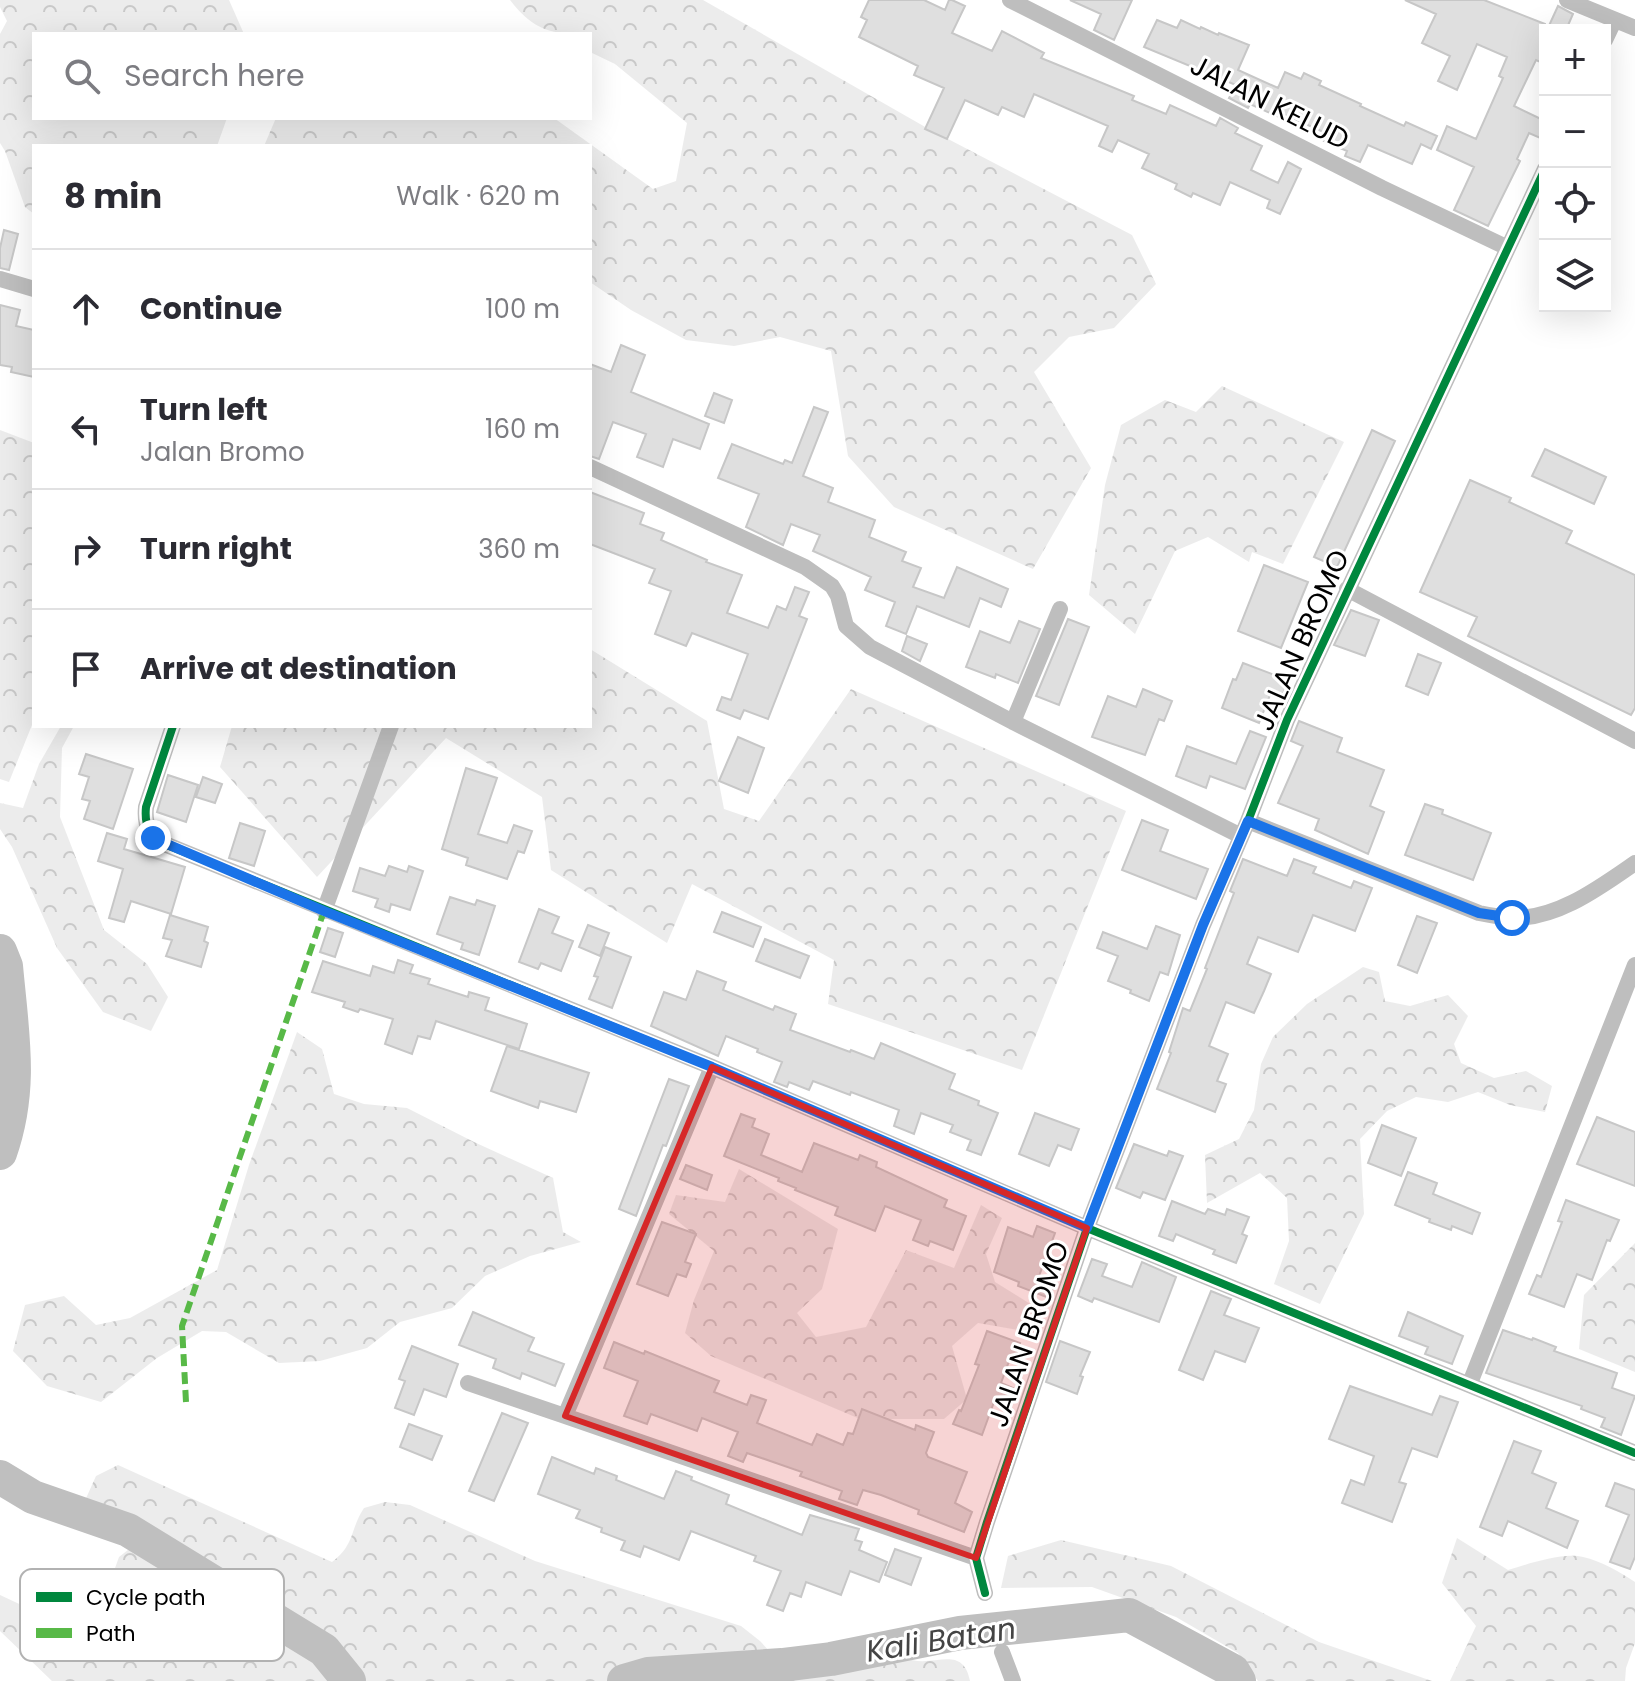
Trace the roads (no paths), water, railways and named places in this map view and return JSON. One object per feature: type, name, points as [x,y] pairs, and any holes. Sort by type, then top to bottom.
[{"type":"street","name":"JALAN KELUD","points":[[1010,0],[1382,188],[1508,248]]},
{"type":"street","points":[[1567,0],[1635,28]]},
{"type":"street","points":[[1611,27],[1614,21]]},
{"type":"street","name":"JALAN BROMO","points":[[976,1558],[1087,1228],[1203,925],[1287,720],[1539,182]]},
{"type":"street","points":[[0,279],[32,288]]},
{"type":"street","points":[[592,468],[805,567],[832,586],[846,626],[856,637],[1013,722],[1245,828],[1479,913],[1512,918],[1540,914],[1573,903],[1635,863]]},
{"type":"street","points":[[1347,589],[1635,741]]},
{"type":"street","points":[[1013,722],[1060,609]]},
{"type":"street","points":[[172,728],[146,807],[145,820],[153,838],[324,911],[712,1067],[1087,1228],[1635,1453]]},
{"type":"street","points":[[324,911],[390,728]]},
{"type":"street","points":[[1470,1383],[1635,965]]},
{"type":"street","points":[[565,1416],[712,1067]]},
{"type":"street","points":[[468,1383],[976,1558],[985,1593]]},
{"type":"street","points":[[1002,1652],[1013,1681]]},
{"type":"waterway","name":"Kali Batan","points":[[0,951],[6,966],[14,1060],[11,1106],[0,1153]]},
{"type":"waterway","name":"Kali Batan","points":[[0,1477],[33,1497],[128,1530],[192,1569]]},
{"type":"waterway","name":"Kali Batan","points":[[624,1681],[648,1674],[831,1659],[960,1633],[1129,1615],[1233,1671],[1239,1681]]},
{"type":"waterway","name":"Kali Batan","points":[[284,1626],[324,1650],[349,1681]]}]
